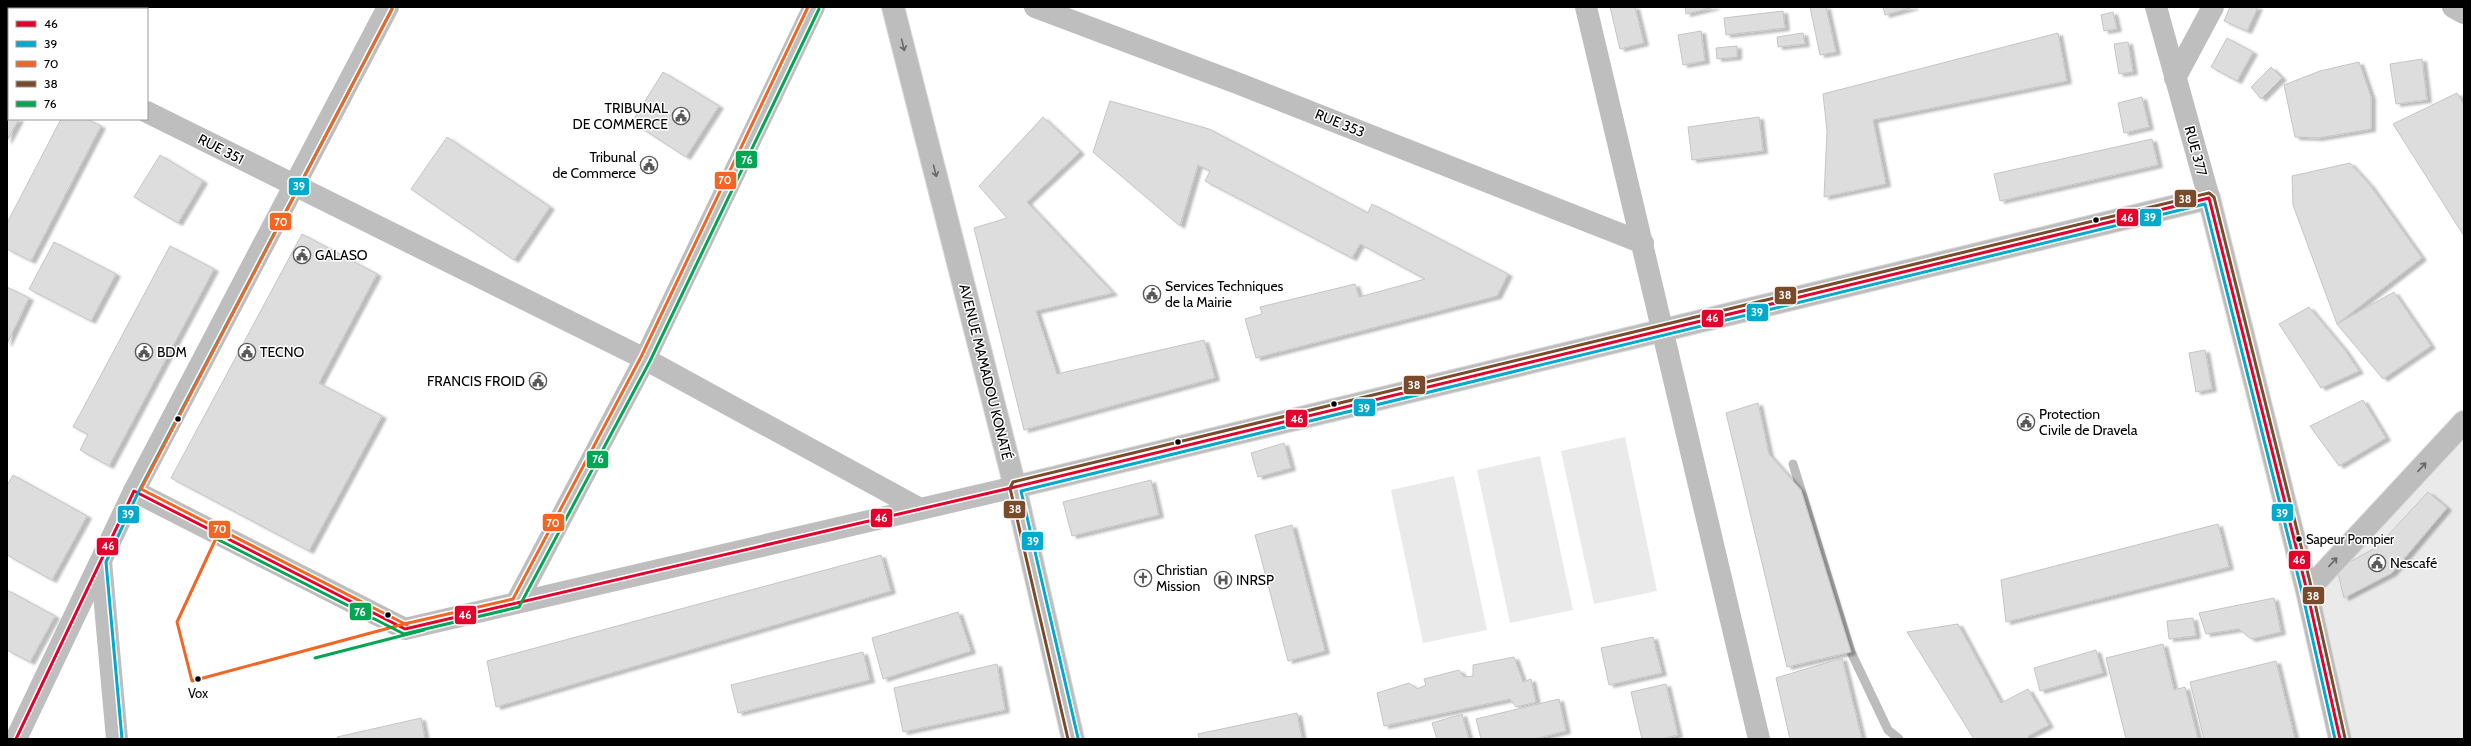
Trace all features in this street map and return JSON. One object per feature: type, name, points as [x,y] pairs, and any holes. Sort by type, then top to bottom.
[{"type":"main road","name":"AVENUE MAMADOU KONATÉ","points":[[893,7],[1015,487],[1073,739]]},
{"type":"main road","points":[[1015,487],[2209,198]]},
{"type":"main road","name":"RUE 377","points":[[2209,198],[2307,591],[2340,739]]},
{"type":"main road","points":[[2307,591],[2464,422]]},
{"type":"street","points":[[16,739],[134,491],[388,7]]},
{"type":"street","points":[[516,603],[645,359],[814,7]]},
{"type":"street","name":"RUE 353","points":[[1035,7],[1237,83],[1643,244]]},
{"type":"street","points":[[1586,7],[1664,329],[1759,739]]},
{"type":"street","name":"RUE 377","points":[[2156,7],[2209,198]]},
{"type":"street","points":[[2175,78],[2213,7]]},
{"type":"street","points":[[2453,7],[2464,13]]},
{"type":"street","name":"RUE 351","points":[[148,113],[645,359],[920,509]]},
{"type":"street","points":[[134,491],[405,629],[1015,487]]},
{"type":"street","points":[[101,561],[117,739]]},
{"type":"shaded area","points":[[2464,422],[2464,739],[2345,739],[2307,591]]},
{"type":"shaded area","points":[[1625,437],[1657,591],[1594,604],[1561,451]]},
{"type":"shaded area","points":[[1540,456],[1573,610],[1510,623],[1477,470]]},
{"type":"shaded area","points":[[1454,476],[1487,630],[1423,643],[1391,490]]},
{"type":"building","points":[[1610,7],[1635,7],[1644,43],[1620,49]]},
{"type":"building","points":[[1685,7],[1715,7],[1686,14]]},
{"type":"building","points":[[1810,7],[1826,7],[1836,52],[1820,55]]},
{"type":"building","points":[[1883,7],[1914,7],[1885,15]]},
{"type":"building","points":[[2230,7],[2258,7],[2247,31],[2224,21]]},
{"type":"building","points":[[1783,11],[1785,28],[1726,35],[1724,18]]},
{"type":"building","points":[[2113,12],[2117,29],[2104,31],[2101,15]]},
{"type":"building","points":[[1701,31],[1705,61],[1683,65],[1678,35]]},
{"type":"building","points":[[1803,33],[1805,44],[1778,47],[1777,37]]},
{"type":"building","points":[[2058,33],[2067,81],[1873,120],[1886,184],[1824,197],[1827,131],[1823,94]]},
{"type":"building","points":[[2227,38],[2253,52],[2237,81],[2211,67]]},
{"type":"building","points":[[2128,42],[2133,72],[2119,74],[2114,44]]},
{"type":"building","points":[[1737,46],[1737,57],[1717,59],[1716,48]]},
{"type":"building","points":[[2422,59],[2427,100],[2396,104],[2390,64]]},
{"type":"building","points":[[2359,62],[2371,97],[2371,129],[2318,138],[2295,137],[2284,85],[2320,71]]},
{"type":"building","points":[[2271,67],[2282,78],[2261,99],[2251,87]]},
{"type":"building","points":[[663,72],[719,106],[686,157],[632,122]]},
{"type":"building","points":[[7,91],[8,120],[18,120],[7,141]]},
{"type":"building","points":[[2457,93],[2464,105],[2464,236],[2393,124]]},
{"type":"building","points":[[2142,97],[2149,127],[2124,133],[2118,103]]},
{"type":"building","points":[[1110,101],[1209,129],[1368,213],[1372,204],[1508,274],[1497,296],[1256,358],[1245,319],[1262,314],[1260,307],[1355,284],[1359,297],[1425,279],[1360,244],[1352,258],[1205,181],[1210,171],[1198,165],[1180,226],[1093,152]]},
{"type":"building","points":[[1043,117],[1080,152],[1027,202],[1113,293],[1036,311],[1057,374],[1204,340],[1215,378],[1024,430],[974,228],[1007,218],[979,186]]},
{"type":"building","points":[[1759,117],[1763,151],[1692,160],[1688,127]]},
{"type":"building","points":[[60,120],[89,120],[101,126],[31,261],[7,249],[7,223]]},
{"type":"building","points":[[447,137],[550,207],[514,260],[411,189]]},
{"type":"building","points":[[2152,139],[2158,165],[2000,201],[1994,174]]},
{"type":"building","points":[[160,155],[203,181],[178,223],[134,197]]},
{"type":"building","points":[[2350,163],[2370,185],[2422,258],[2337,324],[2293,205],[2292,176]]},
{"type":"building","points":[[302,234],[377,274],[319,383],[382,416],[309,551],[171,478]]},
{"type":"building","points":[[54,242],[116,274],[91,321],[29,289]]},
{"type":"building","points":[[170,246],[214,269],[109,466],[80,450],[88,434],[73,427]]},
{"type":"building","points":[[7,287],[29,298],[7,344]]},
{"type":"building","points":[[2394,292],[2431,346],[2383,379],[2337,324]]},
{"type":"building","points":[[2309,307],[2344,349],[2359,371],[2321,388],[2279,324]]},
{"type":"building","points":[[2205,350],[2212,389],[2196,392],[2189,353]]},
{"type":"building","points":[[2363,400],[2386,438],[2339,466],[2310,426]]},
{"type":"building","points":[[1758,403],[1769,454],[1801,490],[1851,652],[1787,667],[1726,413]]},
{"type":"building","points":[[1284,443],[1291,468],[1258,477],[1251,453]]},
{"type":"building","points":[[13,475],[87,516],[52,580],[7,555],[7,485]]},
{"type":"building","points":[[1151,480],[1159,515],[1072,536],[1063,502]]},
{"type":"building","points":[[2428,492],[2447,508],[2392,573],[2344,598],[2337,569],[2377,547]]},
{"type":"building","points":[[2218,524],[2229,567],[2006,622],[2001,580]]},
{"type":"building","points":[[1292,525],[1325,651],[1288,661],[1255,535]]},
{"type":"building","points":[[881,555],[891,591],[496,707],[487,661]]},
{"type":"building","points":[[7,590],[55,616],[30,662],[7,650]]},
{"type":"building","points":[[2274,598],[2281,632],[2251,639],[2239,629],[2206,634],[2199,613]]},
{"type":"building","points":[[958,612],[971,651],[883,679],[872,638]]},
{"type":"building","points":[[2193,618],[2196,636],[2169,639],[2167,621]]},
{"type":"building","points":[[1958,624],[2001,703],[2028,689],[2049,725],[2028,736],[2029,739],[1974,739],[1907,632]]},
{"type":"building","points":[[1653,637],[1662,673],[1609,685],[1601,648]]},
{"type":"building","points":[[2163,644],[2174,690],[2185,687],[2198,739],[2126,739],[2106,658]]},
{"type":"building","points":[[2096,650],[2103,673],[2040,691],[2034,668]]},
{"type":"building","points":[[863,652],[870,680],[738,713],[731,685]]},
{"type":"building","points":[[1514,657],[1523,682],[1531,679],[1536,702],[1516,707],[1510,699],[1384,726],[1377,693],[1409,683],[1417,689],[1426,685],[1424,679],[1459,670],[1464,677],[1473,676],[1473,665]]},
{"type":"building","points":[[1842,658],[1862,739],[1790,739],[1776,678]]},
{"type":"building","points":[[2276,661],[2295,739],[2204,739],[2190,682]]},
{"type":"building","points":[[997,664],[1005,710],[903,732],[894,688]]},
{"type":"building","points":[[1666,684],[1678,735],[1661,739],[1642,739],[1631,692]]},
{"type":"building","points":[[1559,699],[1566,731],[1534,739],[1481,739],[1476,719]]},
{"type":"building","points":[[1297,713],[1302,739],[1199,739],[1198,734]]},
{"type":"building","points":[[1462,714],[1469,739],[1437,739],[1432,723]]},
{"type":"building","points":[[421,718],[425,739],[338,739],[337,737]]},
{"type":"waterway","points":[[1793,464],[1851,652],[1888,730],[1899,739]]},
{"type":"transit line","name":"70","points":[[218,534],[177,622],[192,681],[404,624],[513,599],[641,357],[808,7]]},
{"type":"transit line","name":"39","points":[[122,739],[106,562],[138,493],[392,9]]},
{"type":"transit line","name":"70","points":[[392,9],[141,489],[407,625]]},
{"type":"transit line","name":"76","points":[[211,536],[404,634],[519,607],[650,361],[819,9]]},
{"type":"transit line","name":"38","points":[[1068,739],[1010,488],[1013,482],[2209,193],[2214,197],[2312,590],[2345,738]]},
{"type":"transit line","name":"46","points":[[16,739],[134,491],[405,629],[1015,487],[2209,198],[2307,591],[2340,739]]},
{"type":"transit line","name":"39","points":[[1078,738],[1021,491],[2205,204],[2302,592],[2335,739]]},
{"type":"transit line","name":"76","points":[[315,658],[424,630]]},
{"type":"place","name":"TRIBUNAL DE COMMERCE","points":[[681,116]]},
{"type":"place","name":"Tribunal de Commerce","points":[[649,165]]},
{"type":"place","name":"GALASO","points":[[302,255]]},
{"type":"place","name":"Services Techniques de la Mairie","points":[[1152,294]]},
{"type":"place","name":"BDM","points":[[144,352]]},
{"type":"place","name":"TECNO","points":[[247,352]]},
{"type":"place","name":"FRANCIS FROID","points":[[538,381]]},
{"type":"place","name":"Protection Civile de Dravela","points":[[2026,422]]},
{"type":"place","name":"Sapeur Pompier","points":[[2299,539]]},
{"type":"place","name":"Nescafé","points":[[2377,563]]},
{"type":"place","name":"Christian Mission","points":[[1143,578]]},
{"type":"place","name":"INRSP","points":[[1223,580]]},
{"type":"place","name":"Vox","points":[[198,679]]}]
